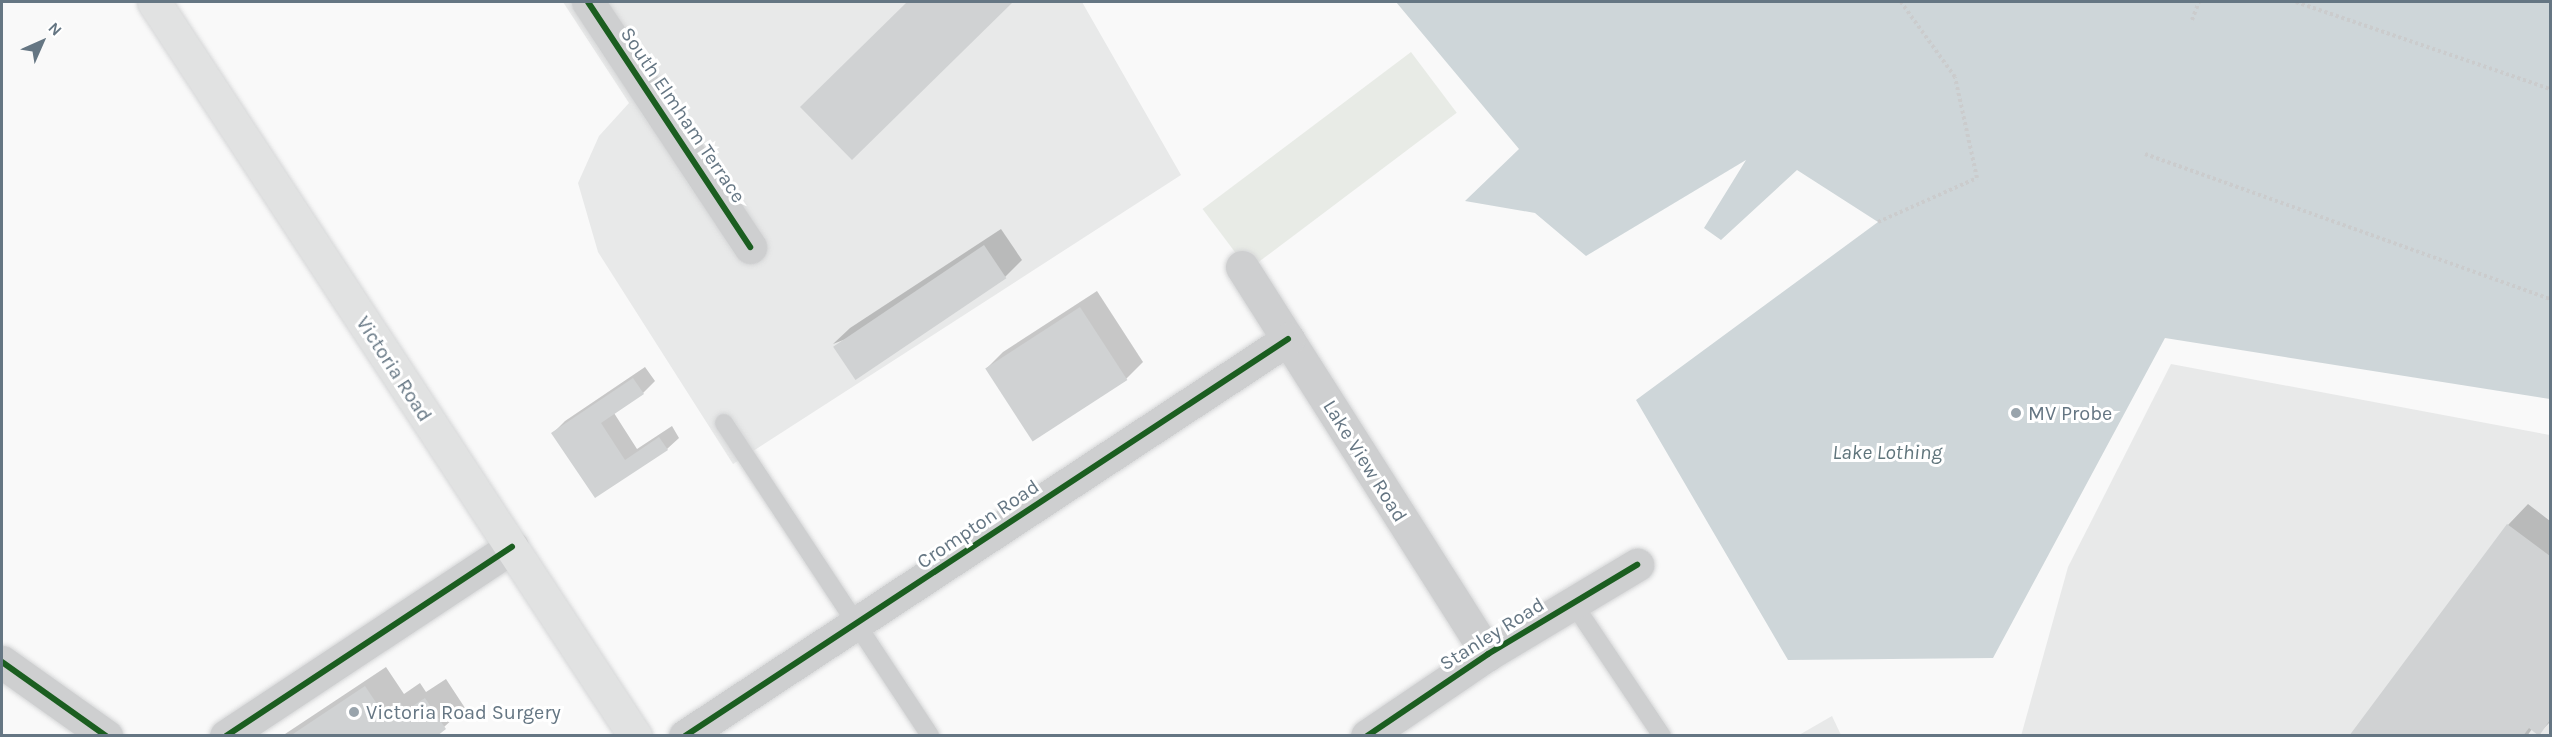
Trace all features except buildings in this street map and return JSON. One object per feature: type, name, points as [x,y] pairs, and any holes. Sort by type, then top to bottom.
[{"type":"main road","name":"Victoria Road","points":[[154,2],[635,735]]},
{"type":"street","name":"South Elmham Terrace","points":[[588,2],[750,247]]},
{"type":"street","name":"Lake View Road","points":[[1242,267],[1488,654]]},
{"type":"street","name":"Crompton Road","points":[[685,735],[855,626],[1288,339]]},
{"type":"street","points":[[226,735],[512,547]]},
{"type":"street","name":"Stanley Road","points":[[1367,735],[1488,654],[1637,565]]},
{"type":"street","points":[[2,662],[106,735]]},
{"type":"lane","points":[[724,423],[855,626],[930,735]]},
{"type":"lane","points":[[1573,603],[1662,735]]},
{"type":"path","points":[[1878,222],[1977,178],[1955,76],[1901,2]]},
{"type":"path","points":[[2192,20],[2199,2]]},
{"type":"path","points":[[2296,2],[2550,89]]},
{"type":"path","points":[[2145,154],[2550,299]]},
{"type":"shaded area","points":[[563,2],[1082,2],[1181,175],[733,464],[598,252],[578,183],[599,136],[629,103]]},
{"type":"shaded area","points":[[1411,52],[1457,113],[1248,270],[1203,209]]},
{"type":"shaded area","points":[[2171,364],[2550,435],[2550,735],[2021,736],[2068,567]]},
{"type":"shaded area","points":[[1832,716],[1841,735],[1799,735]]},
{"type":"water","name":"Lake Lothing","points":[[1396,2],[2550,2],[2550,399],[2165,338],[1993,658],[1788,660],[1636,400],[1878,222],[1797,170],[1721,240],[1704,228],[1746,160],[1586,256],[1535,213],[1465,201],[1519,149]]},
{"type":"cycle path","points":[[588,2],[750,247]]},
{"type":"cycle path","points":[[685,736],[1288,339]]},
{"type":"cycle path","points":[[226,736],[512,547]]},
{"type":"cycle path","points":[[1367,736],[1488,654],[1637,565]]},
{"type":"cycle path","points":[[2,662],[106,736]]},
{"type":"place","name":"MV Probe","points":[[2016,413]]},
{"type":"place","name":"Victoria Road Surgery","points":[[354,712]]}]
